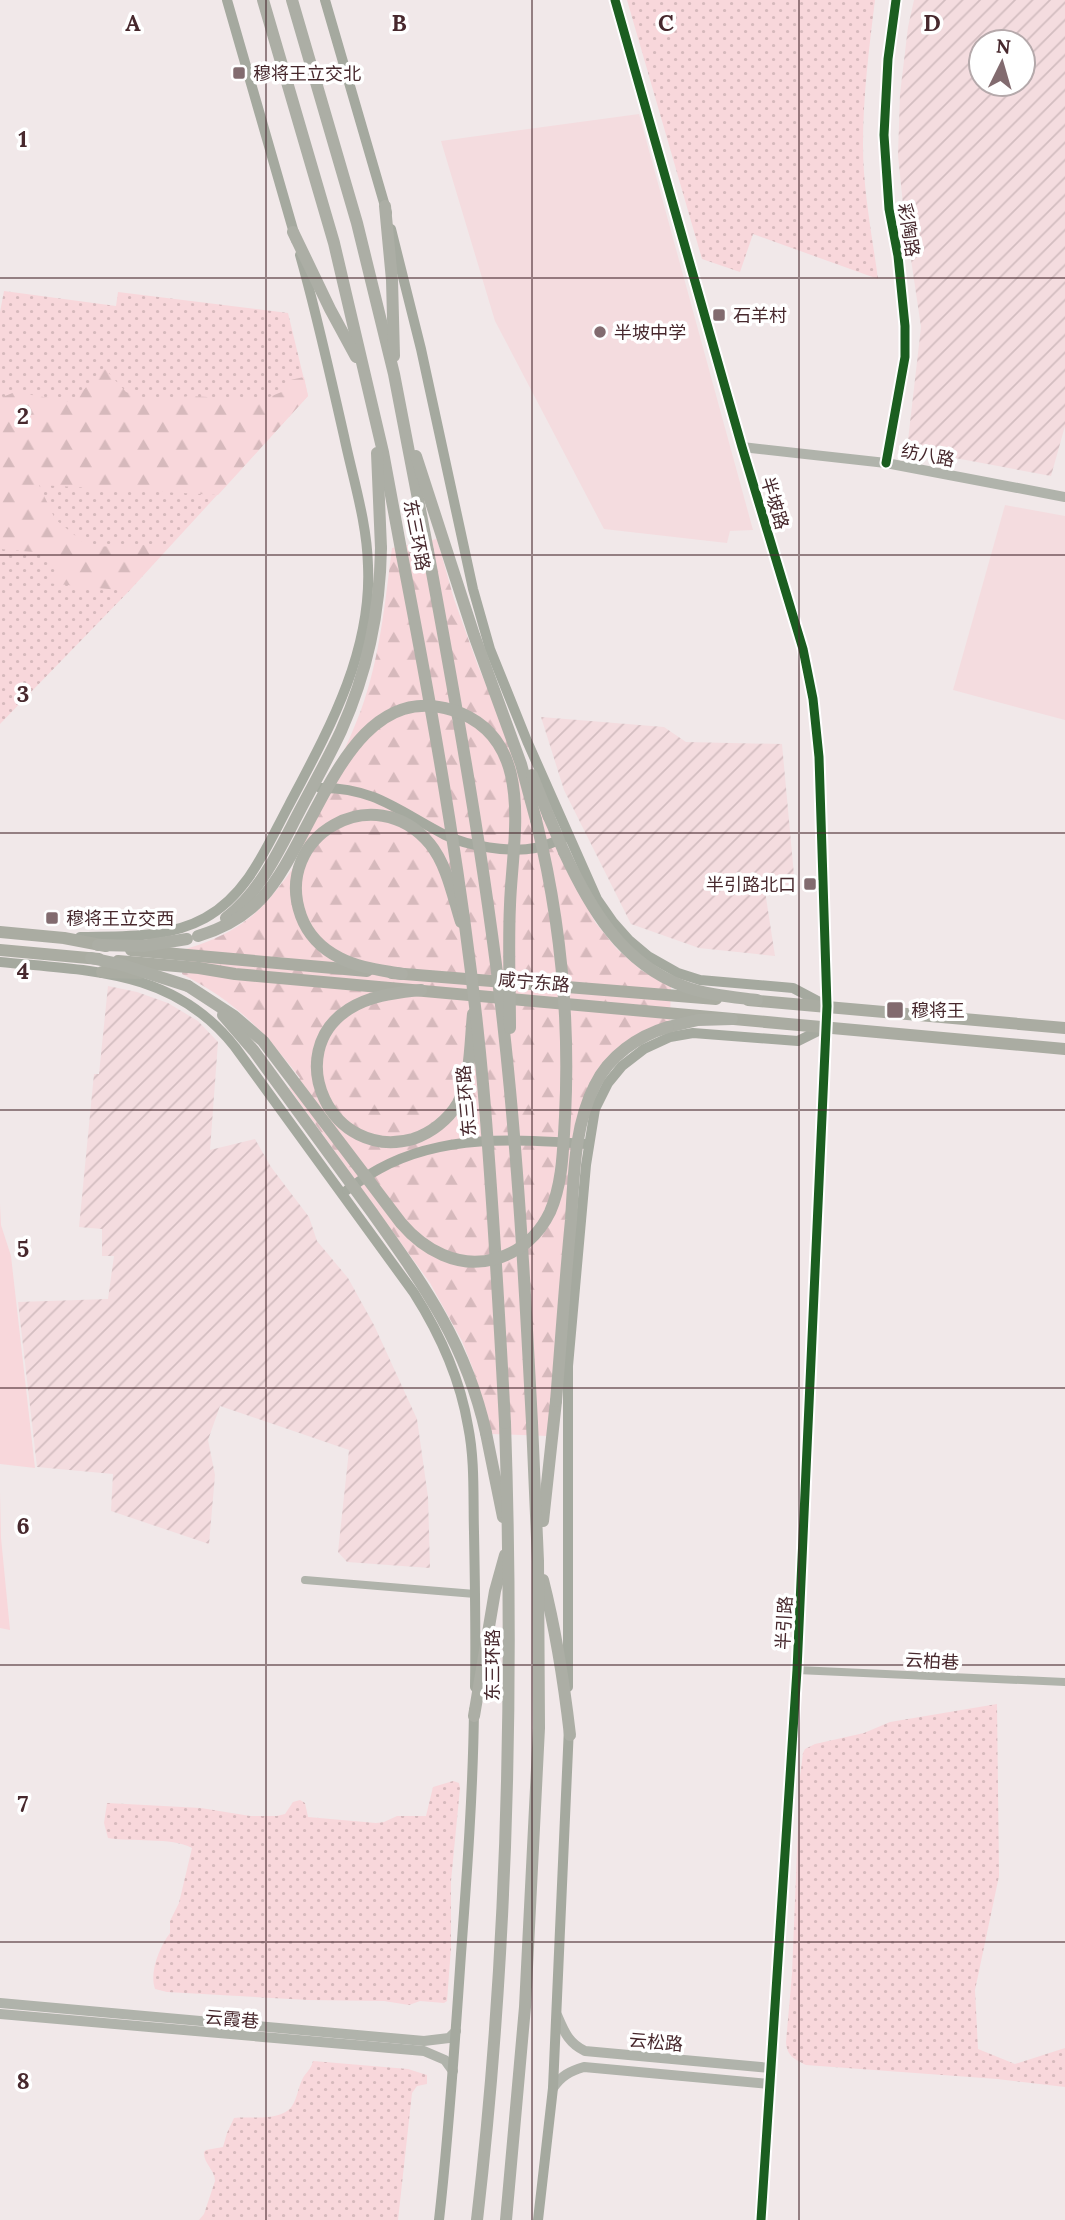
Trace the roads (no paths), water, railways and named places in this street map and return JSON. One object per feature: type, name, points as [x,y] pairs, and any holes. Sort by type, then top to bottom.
[{"type":"highway","name":"东三环路","points":[[264,0],[334,243],[375,418],[430,698],[456,858],[474,1007],[491,1190],[505,1423],[510,1702],[505,1861],[492,2070],[477,2220]]},
{"type":"highway","name":"东三环路","points":[[292,0],[357,223],[403,416],[469,776],[509,1080],[519,1186],[533,1423],[538,1561],[539,1728],[525,2007],[506,2220]]},
{"type":"highway","points":[[385,205],[392,280],[394,374]]},
{"type":"highway","points":[[293,232],[363,369]]},
{"type":"highway","points":[[403,416],[466,610],[543,819],[604,925],[627,951],[643,964],[684,987],[757,1000]]},
{"type":"highway","points":[[192,937],[209,930],[235,911],[261,880],[336,741],[354,701],[372,639],[380,578],[375,418]]},
{"type":"highway","points":[[98,945],[143,946],[192,937],[218,929],[237,919],[257,904],[290,860],[344,760],[369,729],[394,712],[411,708],[441,707],[465,715],[478,723],[496,741],[508,763],[514,785],[509,926],[509,1080]]},
{"type":"highway","points":[[402,974],[338,958],[316,941],[304,923],[297,901],[301,864],[308,849],[321,834],[337,823],[351,817],[371,814],[403,822],[419,833],[433,848],[443,868],[465,933]]},
{"type":"highway","points":[[91,958],[188,986],[228,1011],[263,1041],[401,1223],[418,1241],[439,1254],[460,1260],[482,1262],[510,1254],[533,1237],[551,1210],[558,1185],[564,1135],[566,1064],[562,970],[543,819]]},
{"type":"highway","points":[[188,986],[220,1012],[242,1036],[428,1292],[463,1360],[486,1433],[509,1541],[495,1591],[474,1716]]},
{"type":"highway","points":[[421,989],[369,999],[343,1013],[331,1027],[320,1051],[318,1076],[324,1099],[343,1125],[361,1136],[383,1141],[404,1141],[427,1133],[442,1123],[457,1105],[466,1079],[474,1007]]},
{"type":"highway","points":[[570,1735],[553,1618],[538,1561],[556,1401],[576,1160],[585,1108],[599,1077],[620,1054],[642,1037],[698,1020],[732,1019]]},
{"type":"main road","points":[[64,938],[152,934],[184,928],[229,902],[256,867],[332,722],[347,685],[362,628],[369,568],[356,492],[311,294],[227,0]]},
{"type":"main road","points":[[325,0],[385,205],[421,349],[477,604],[503,683],[568,836],[602,908],[629,940],[648,956],[689,978],[793,988],[827,1006]]},
{"type":"main road","points":[[298,789],[337,788],[361,793],[405,812],[447,836],[475,844],[526,849],[568,836]]},
{"type":"main road","name":"咸宁东路","points":[[0,932],[64,938],[132,950],[682,997],[757,1000],[1065,1028]]},
{"type":"main road","name":"咸宁东路","points":[[0,950],[199,968],[235,974],[1065,1049]]},
{"type":"main road","points":[[0,962],[102,972],[200,976],[235,974]]},
{"type":"main road","points":[[102,972],[140,981],[167,992],[196,1009],[235,1047],[414,1293],[440,1340],[466,1412],[471,1439],[475,1594],[474,1774],[449,2136],[439,2220]]},
{"type":"main road","points":[[538,2220],[553,2088],[570,1735],[568,1366],[588,1144],[595,1109],[608,1083],[626,1062],[656,1042],[693,1033],[798,1041],[826,1027]]},
{"type":"main road","points":[[342,1194],[388,1164],[450,1145],[502,1140],[588,1144]]},
{"type":"street","name":"半坡路","points":[[615,0],[742,447],[803,649],[813,699],[819,757],[826,1027]]},
{"type":"street","name":"彩陶路","points":[[886,463],[905,357],[901,280],[889,209],[884,135],[888,59],[896,0]]},
{"type":"street","name":"纺八路","points":[[742,447],[886,463],[1065,497]]},
{"type":"street","name":"半引路","points":[[761,2220],[797,1670],[826,1027]]},
{"type":"street","points":[[305,1580],[475,1594]]},
{"type":"street","name":"云柏巷","points":[[797,1670],[1065,1682]]},
{"type":"street","name":"云霞巷","points":[[0,2003],[424,2041],[449,2038],[456,2031]]},
{"type":"street","name":"云霞巷","points":[[0,2014],[424,2052],[444,2060],[453,2071]]},
{"type":"street","name":"云松路","points":[[557,2015],[574,2046],[585,2051],[771,2068]]},
{"type":"street","name":"云松路","points":[[553,2088],[560,2078],[584,2067],[771,2084]]},
{"type":"place","name":"穆将王立交北","points":[[239,73]]},
{"type":"place","name":"石羊村","points":[[719,315]]},
{"type":"place","name":"半坡中学","points":[[600,332]]},
{"type":"place","name":"半引路北口","points":[[810,884]]},
{"type":"place","name":"穆将王立交西","points":[[52,918]]},
{"type":"place","name":"穆将王","points":[[895,1010]]}]
